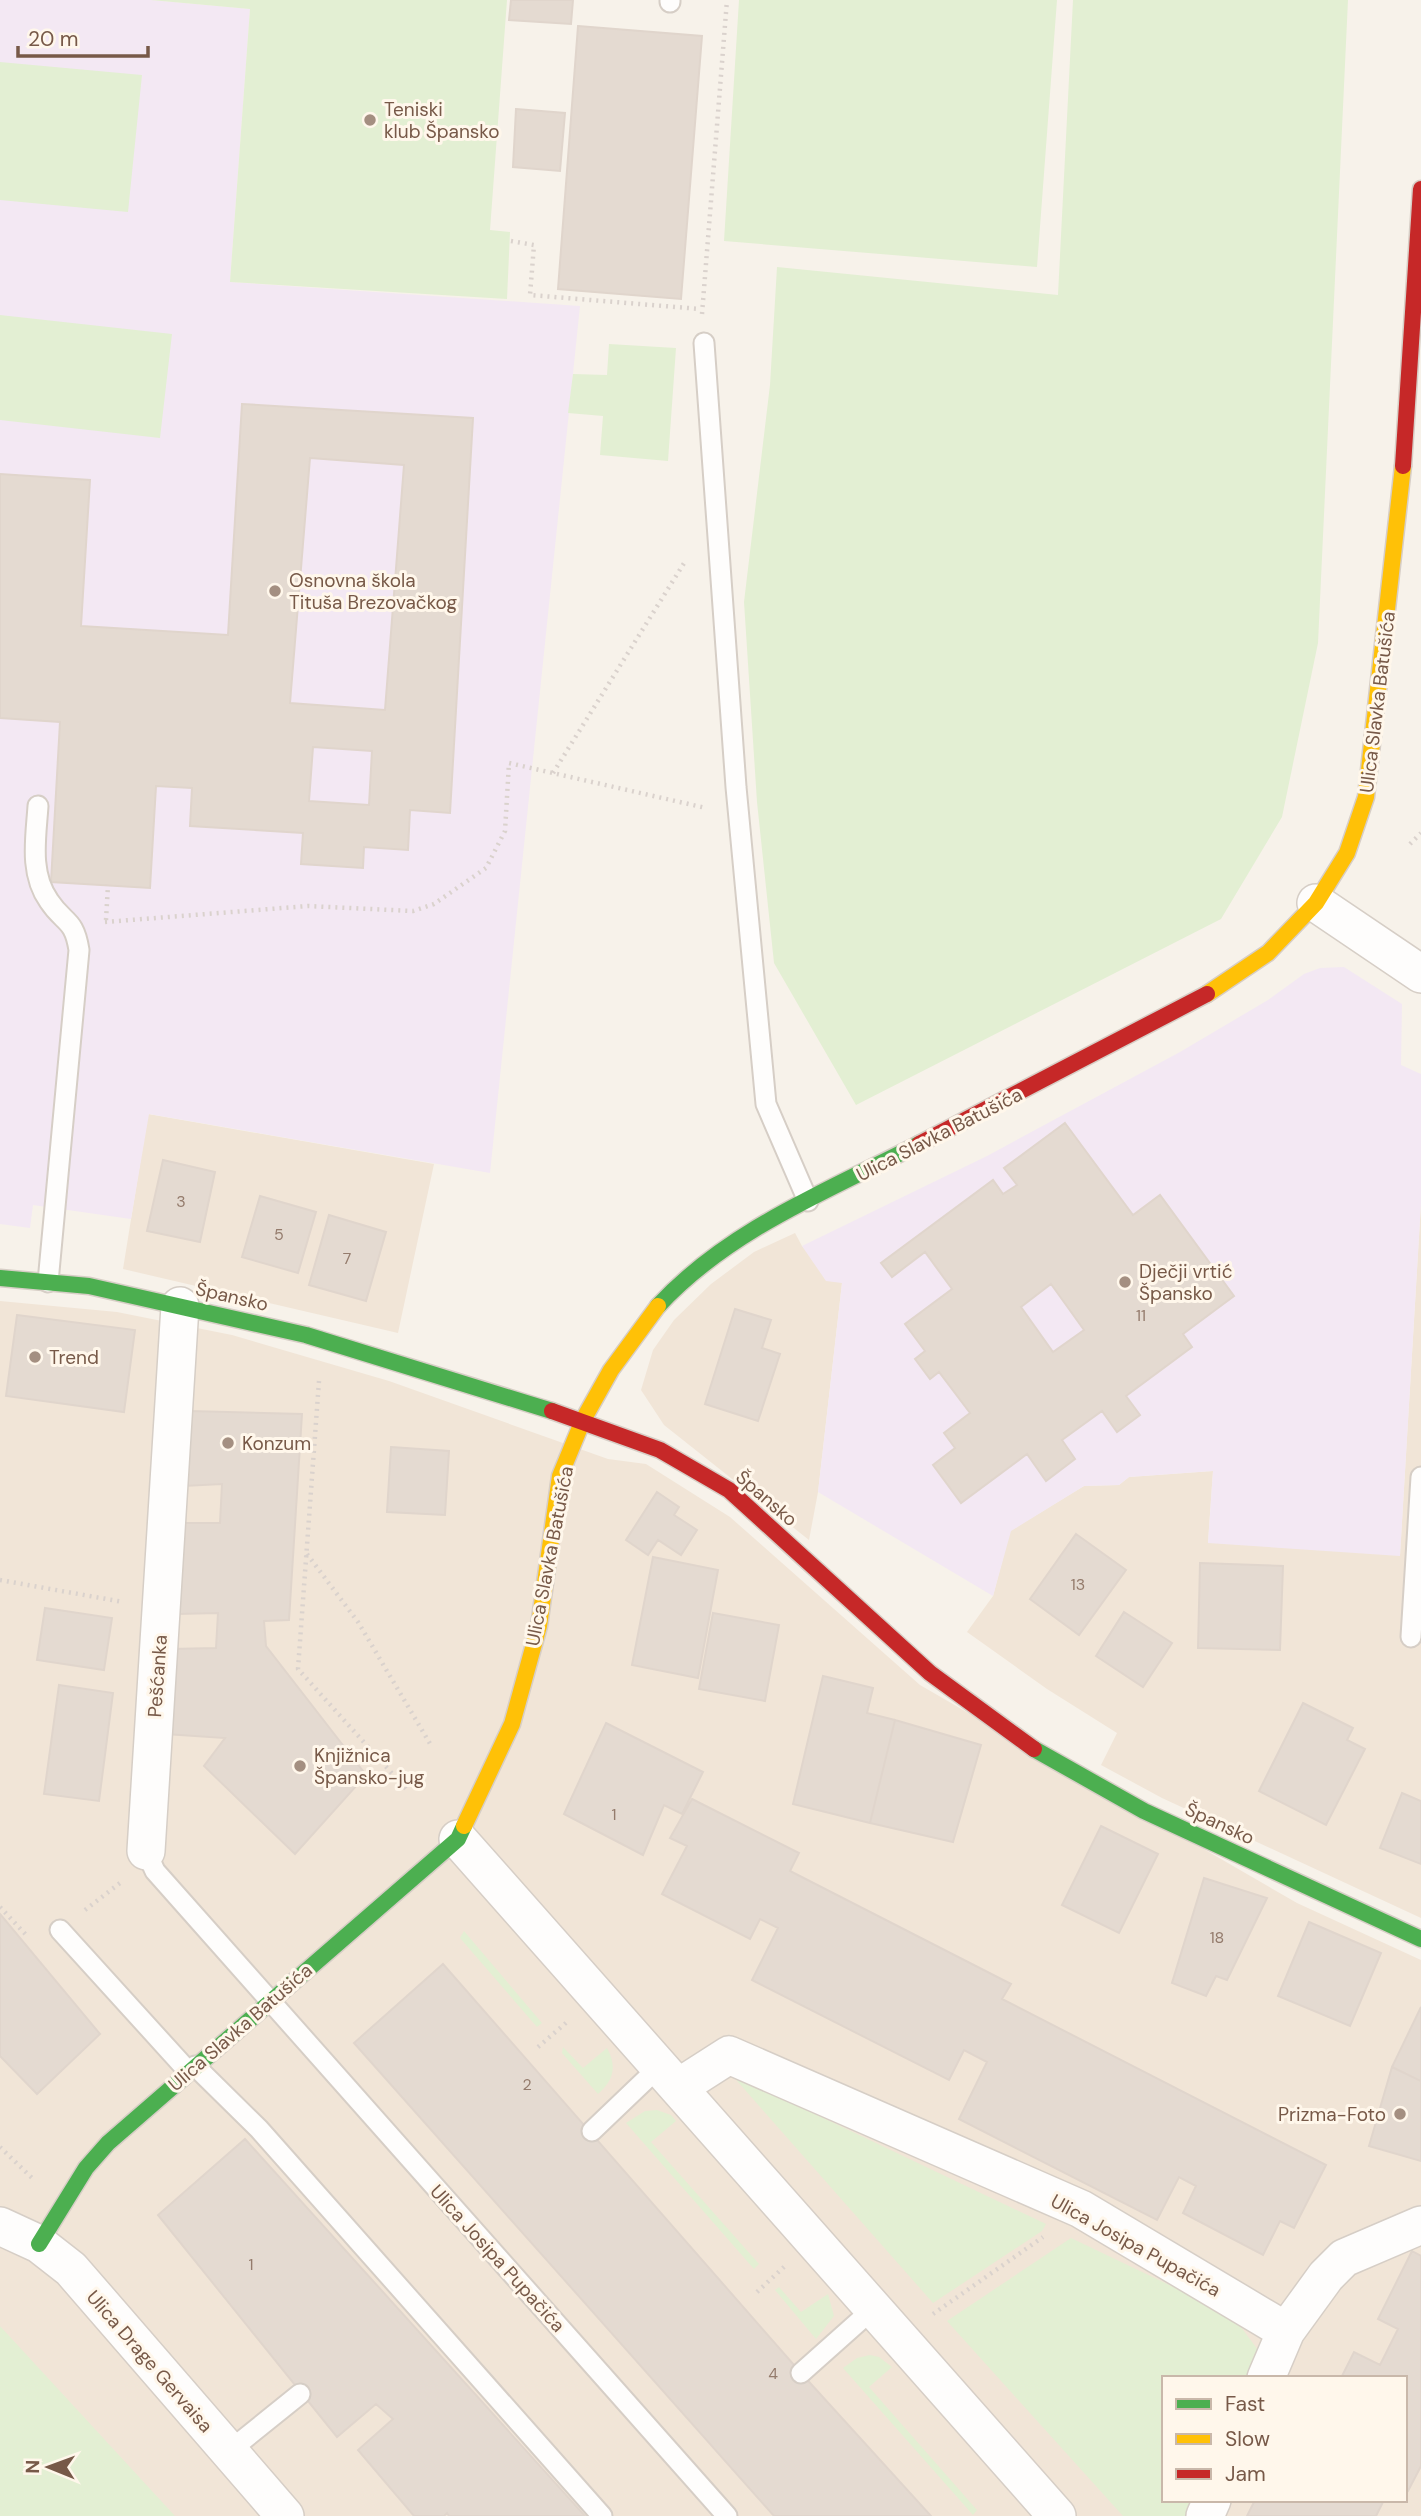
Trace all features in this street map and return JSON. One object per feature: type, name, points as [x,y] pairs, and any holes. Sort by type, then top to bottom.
[{"type":"street","name":"Ulica Slavka Batušića","points":[[39,2244],[86,2168],[108,2143],[191,2068],[458,1839],[512,1724],[538,1626],[560,1476],[583,1420],[611,1370],[650,1314],[679,1283],[718,1252],[808,1201],[1190,1004],[1268,953],[1316,903],[1347,853],[1366,797],[1411,490],[1421,189]]},
{"type":"street","points":[[1316,903],[1421,974]]},
{"type":"street","name":"Špansko","points":[[0,1278],[89,1286],[306,1335],[583,1420],[660,1450],[729,1490],[930,1673],[1034,1749],[1144,1811],[1421,1939]]},
{"type":"street","name":"Pešćanka","points":[[146,1850],[180,1306]]},
{"type":"street","points":[[458,1839],[1057,2516]]},
{"type":"street","name":"Ulica Josipa Pupačića","points":[[669,2077],[729,2055],[1081,2209],[1286,2331]]},
{"type":"street","points":[[1267,2376],[1286,2331],[1326,2276],[1344,2258],[1421,2225]]},
{"type":"street","name":"Ulica Drage Gervaisa","points":[[0,2227],[39,2244],[71,2269],[285,2516]]},
{"type":"lane","points":[[704,343],[739,815],[766,1104],[808,1201]]},
{"type":"lane","points":[[38,806],[34,856],[39,878],[48,901],[76,929],[79,950],[48,1282]]},
{"type":"lane","points":[[1411,1637],[1421,1477]]},
{"type":"lane","name":"Pešćanka","points":[[146,1850],[155,1871],[270,2000]]},
{"type":"lane","points":[[60,1930],[191,2068],[259,2129],[601,2516]]},
{"type":"lane","name":"Ulica Josipa Pupačića","points":[[270,2000],[727,2516]]},
{"type":"lane","points":[[592,2132],[669,2077]]},
{"type":"lane","points":[[801,2373],[874,2308]]},
{"type":"lane","points":[[228,2452],[300,2394]]},
{"type":"path","points":[[704,343],[701,309],[727,0]]},
{"type":"path","points":[[510,241],[534,244],[530,295],[701,309]]},
{"type":"path","points":[[553,773],[716,511]]},
{"type":"path","points":[[104,922],[308,906],[413,911],[435,904],[486,868],[505,831],[509,763],[739,815]]},
{"type":"path","points":[[1410,844],[1421,833]]},
{"type":"path","points":[[317,1397],[298,1669],[406,1789]]},
{"type":"path","points":[[306,1553],[358,1622],[432,1746]]},
{"type":"path","points":[[0,1580],[161,1609]]},
{"type":"path","points":[[0,2147],[38,2184]]},
{"type":"path","points":[[898,2339],[1081,2209]]},
{"type":"shaded area","name":"Osnovna škola Tituša Brezovačkog","points":[[0,0],[151,0],[250,9],[230,282],[580,306],[490,1173],[149,1114],[131,1219],[33,1205],[30,1228],[0,1224]]},
{"type":"shaded area","name":"Dječji vrtić Špansko","points":[[1344,967],[1402,1004],[1401,1065],[1421,1074],[1421,1203],[1400,1556],[1208,1543],[1213,1471],[1129,1477],[1119,1485],[1084,1486],[1011,1531],[993,1596],[818,1492],[842,1283],[826,1281],[802,1246],[987,1156],[1180,1052],[1268,1000],[1304,974],[1320,968]]},
{"type":"shaded area","points":[[148,1114],[434,1164],[398,1333],[123,1269]]},
{"type":"shaded area","points":[[1421,1203],[1421,1918],[1162,1798],[1101,1765],[1117,1733],[1047,1689],[967,1632],[993,1596],[1010,1531],[1084,1486],[1119,1485],[1129,1477],[1213,1471],[1208,1542],[1400,1555]]},
{"type":"shaded area","points":[[795,1233],[802,1246],[842,1283],[818,1492],[809,1540],[664,1425],[641,1390],[653,1350],[674,1320],[711,1284],[754,1252]]},
{"type":"shaded area","points":[[0,1301],[117,1312],[232,1335],[389,1381],[608,1459],[646,1464],[730,1517],[920,1685],[1297,1903],[1421,1960],[1421,2516],[0,2516]]},
{"type":"green space","name":"Teniski klub Špansko","points":[[151,0],[507,0],[490,230],[510,232],[507,299],[230,282],[250,9]]},
{"type":"green space","points":[[739,0],[1057,0],[1037,267],[724,241]]},
{"type":"green space","points":[[1073,0],[1348,0],[1318,643],[1282,817],[1221,919],[856,1105],[774,963],[757,802],[744,602],[770,385],[777,267],[1058,295]]},
{"type":"green space","points":[[0,62],[142,75],[128,212],[0,200]]},
{"type":"green space","points":[[0,315],[172,334],[160,438],[0,420]]},
{"type":"green space","points":[[609,344],[676,348],[668,461],[600,455],[603,416],[568,413],[573,374],[607,375]]},
{"type":"green space","points":[[464,1931],[542,2023],[537,2027],[460,1938]]},
{"type":"green space","points":[[563,2047],[583,2068],[607,2048],[612,2061],[612,2073],[608,2083],[598,2094],[562,2053]]},
{"type":"green space","points":[[731,2074],[1046,2224],[1042,2231],[933,2303]]},
{"type":"green space","points":[[657,2110],[671,2115],[676,2121],[651,2142],[759,2264],[754,2269],[626,2123],[645,2111]]},
{"type":"green space","points":[[1071,2238],[1232,2315],[1258,2350],[1263,2373],[1262,2376],[1162,2376],[1162,2502],[1200,2502],[1193,2516],[1123,2516],[947,2321]]},
{"type":"green space","points":[[779,2287],[801,2312],[828,2294],[834,2316],[816,2339],[775,2290]]},
{"type":"green space","points":[[0,2326],[175,2516],[0,2516]]},
{"type":"green space","points":[[870,2355],[879,2357],[892,2367],[869,2387],[977,2510],[973,2515],[843,2368],[857,2358]]},
{"type":"building","points":[[511,0],[573,0],[571,24],[509,20]]},
{"type":"building","points":[[578,26],[702,36],[681,299],[558,289]]},
{"type":"building","points":[[516,109],[565,113],[560,171],[513,167]]},
{"type":"building","points":[[242,404],[473,418],[450,813],[410,810],[408,850],[364,847],[363,868],[301,864],[303,833],[190,826],[192,788],[156,786],[150,888],[51,882],[60,722],[0,718],[0,474],[90,480],[81,626],[228,635]],"holes":[[[310,458],[404,465],[385,710],[290,703]],[[313,747],[372,751],[369,805],[309,801]]]},
{"type":"building","points":[[1065,1123],[1133,1215],[1160,1195],[1234,1296],[1183,1334],[1192,1347],[1126,1396],[1140,1415],[1117,1432],[1102,1411],[1062,1440],[1075,1459],[1046,1481],[1027,1454],[961,1503],[933,1465],[955,1448],[944,1433],[970,1413],[939,1372],[930,1379],[915,1359],[925,1351],[905,1324],[952,1289],[925,1252],[892,1277],[881,1263],[993,1180],[1003,1194],[1017,1185],[1004,1168]],"holes":[[[1051,1284],[1084,1330],[1053,1352],[1021,1307]]]},
{"type":"building","points":[[163,1160],[215,1172],[200,1242],[147,1231]]},
{"type":"building","points":[[260,1196],[316,1212],[298,1273],[242,1257]]},
{"type":"building","points":[[329,1215],[386,1232],[366,1301],[309,1285]]},
{"type":"building","points":[[735,1309],[771,1320],[762,1348],[780,1354],[758,1421],[705,1404]]},
{"type":"building","points":[[17,1315],[135,1330],[124,1412],[6,1396]]},
{"type":"building","points":[[189,1411],[302,1414],[289,1620],[264,1621],[266,1646],[366,1775],[295,1854],[204,1766],[225,1738],[166,1734],[171,1649],[216,1648],[218,1613],[177,1614],[181,1523],[220,1523],[222,1484],[184,1486]]},
{"type":"building","points":[[391,1447],[449,1451],[445,1515],[387,1512]]},
{"type":"building","points":[[657,1492],[679,1507],[674,1515],[697,1530],[681,1555],[658,1540],[648,1555],[626,1540]]},
{"type":"building","points":[[1076,1534],[1126,1570],[1079,1635],[1030,1599]]},
{"type":"building","points":[[653,1557],[718,1570],[698,1678],[632,1665]]},
{"type":"building","points":[[1200,1563],[1283,1566],[1280,1650],[1198,1648]]},
{"type":"building","points":[[45,1608],[112,1618],[104,1670],[37,1660]]},
{"type":"building","points":[[1124,1612],[1172,1643],[1143,1687],[1096,1656]]},
{"type":"building","points":[[713,1613],[779,1625],[765,1701],[699,1689]]},
{"type":"building","points":[[823,1676],[873,1688],[867,1713],[895,1720],[870,1823],[793,1804]]},
{"type":"building","points":[[59,1685],[113,1693],[99,1801],[44,1794]]},
{"type":"building","points":[[1303,1703],[1353,1728],[1347,1740],[1365,1749],[1326,1825],[1259,1791]]},
{"type":"building","points":[[895,1720],[981,1745],[953,1842],[870,1823]]},
{"type":"building","points":[[606,1723],[703,1772],[682,1814],[664,1805],[643,1855],[564,1814]]},
{"type":"building","points":[[1402,1793],[1421,1801],[1421,1864],[1380,1848]]},
{"type":"building","points":[[692,1799],[799,1853],[790,1871],[1011,1984],[1002,1999],[1326,2165],[1294,2228],[1280,2221],[1263,2255],[1183,2213],[1196,2186],[1179,2177],[1157,2220],[959,2119],[987,2062],[964,2050],[949,2080],[752,1980],[778,1928],[760,1919],[750,1939],[662,1894],[687,1846],[670,1838]]},
{"type":"building","points":[[1101,1826],[1158,1854],[1119,1933],[1062,1905]]},
{"type":"building","points":[[1204,1878],[1267,1898],[1227,1980],[1216,1976],[1206,1996],[1172,1983]]},
{"type":"building","points":[[0,1914],[100,2034],[37,2094],[0,2056]]},
{"type":"building","points":[[1309,1922],[1381,1953],[1350,2026],[1278,1996]]},
{"type":"building","points":[[443,1964],[801,2373],[931,2516],[774,2516],[354,2043]]},
{"type":"building","points":[[1421,2007],[1421,2081],[1392,2067]]},
{"type":"building","name":"Prizma-Foto","points":[[1392,2067],[1421,2081],[1421,2161],[1369,2146]]},
{"type":"building","points":[[245,2139],[585,2516],[449,2516],[447,2513],[444,2516],[414,2516],[358,2450],[393,2419],[376,2404],[337,2437],[158,2215]]},
{"type":"building","points":[[1412,2251],[1421,2256],[1421,2466],[1408,2491],[1407,2376],[1342,2376],[1354,2352],[1380,2365],[1398,2329],[1378,2319]]},
{"type":"building","points":[[1254,2502],[1383,2502],[1376,2516],[1247,2516]]},
{"type":"traffic: fast","points":[[658,1306],[686,1279],[748,1233],[815,1195],[919,1144]]},
{"type":"traffic: fast","points":[[0,1278],[89,1286],[306,1335],[552,1411]]},
{"type":"traffic: fast","points":[[1034,1749],[1144,1811],[1421,1939]]},
{"type":"traffic: fast","points":[[39,2244],[86,2168],[108,2143],[458,1839],[464,1826]]},
{"type":"traffic: slow","points":[[1207,994],[1268,953],[1316,903],[1347,853],[1366,797],[1403,466]]},
{"type":"traffic: slow","points":[[464,1826],[512,1724],[539,1626],[560,1476],[583,1420],[611,1370],[658,1306]]},
{"type":"traffic: jam","points":[[1403,466],[1421,189]]},
{"type":"traffic: jam","points":[[919,1144],[1207,994]]},
{"type":"traffic: jam","points":[[552,1411],[660,1450],[729,1490],[930,1673],[1034,1749]]},
{"type":"place","name":"Teniski klub Špansko","points":[[370,120]]},
{"type":"place","name":"Osnovna škola Tituša Brezovačkog","points":[[275,591]]},
{"type":"place","name":"Dječji vrtić Špansko","points":[[1125,1282]]},
{"type":"place","name":"Trend","points":[[35,1357]]},
{"type":"place","name":"Konzum","points":[[228,1443]]},
{"type":"place","name":"Knjižnica Špansko-jug","points":[[300,1766]]},
{"type":"place","name":"Prizma-Foto","points":[[1400,2114]]}]
